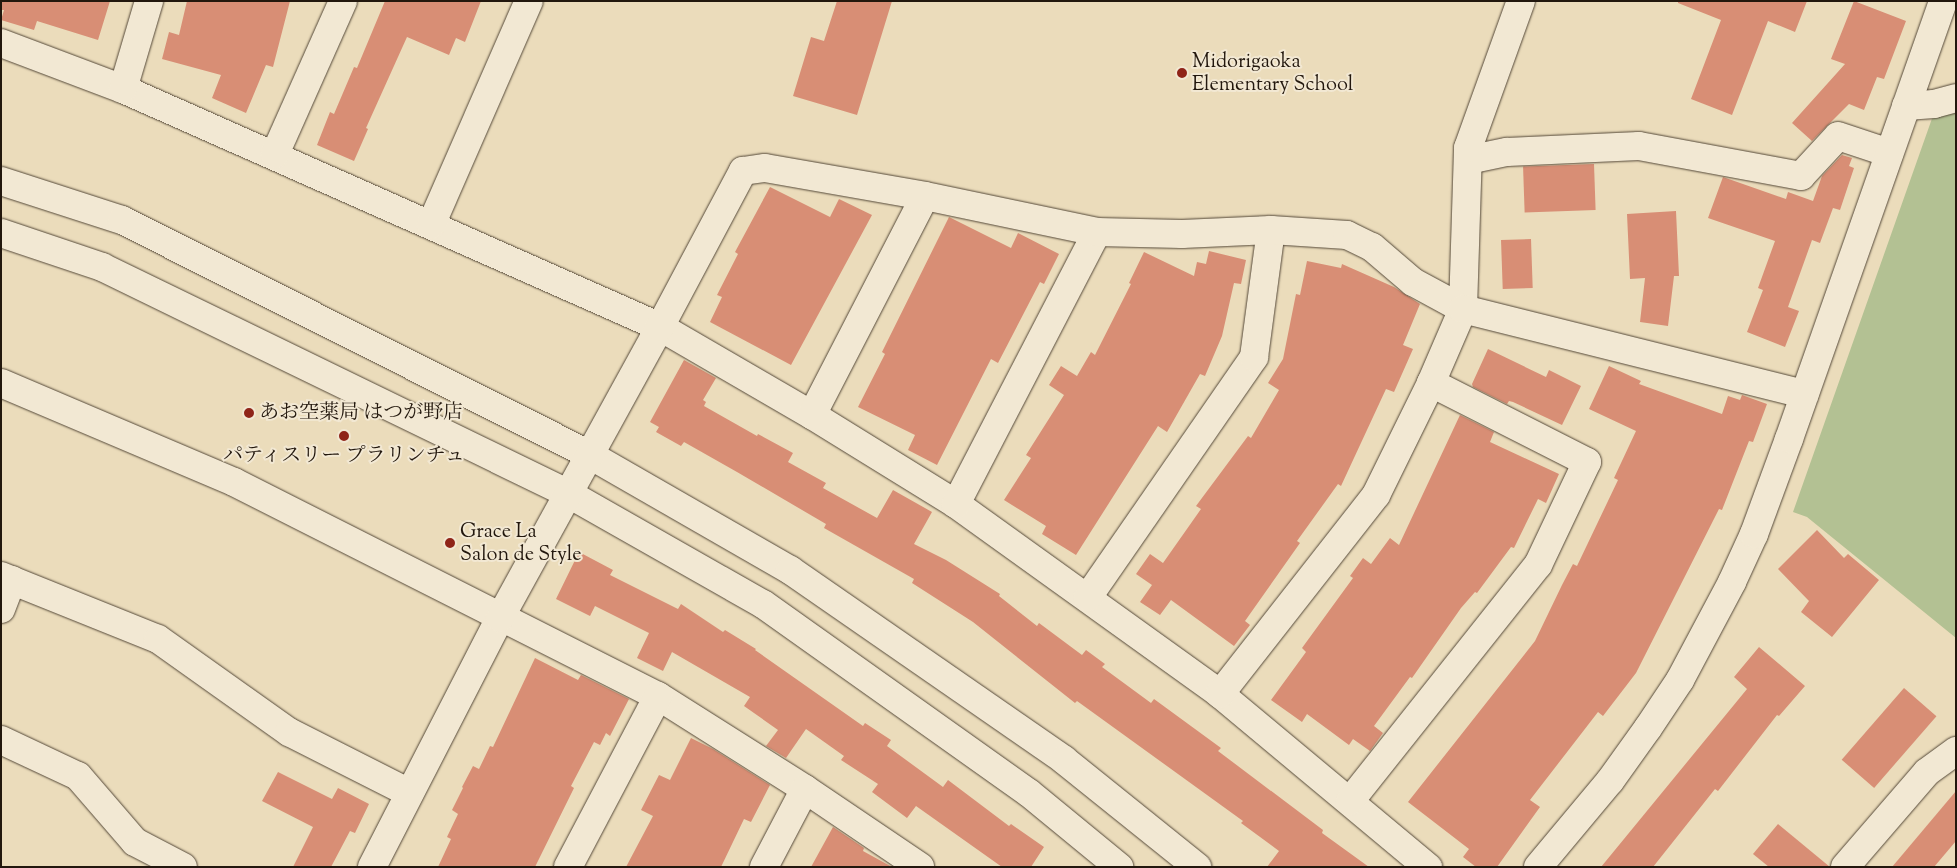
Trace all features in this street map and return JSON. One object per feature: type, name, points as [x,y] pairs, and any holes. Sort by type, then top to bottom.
[{"type":"street","points":[[123,89],[149,1]]},
{"type":"street","points":[[274,154],[343,1]]},
{"type":"street","points":[[432,225],[529,1]]},
{"type":"street","points":[[1220,694],[1376,494],[1431,383],[1463,309],[1468,148],[1521,1]]},
{"type":"street","points":[[1538,867],[1610,781],[1680,680],[1704,638],[1754,534],[1943,1]]},
{"type":"street","points":[[1,43],[123,89],[274,154],[660,327],[812,415],[956,504],[1088,597],[1220,694],[1350,800],[1428,867]]},
{"type":"street","points":[[1906,106],[1934,104],[1956,98]]},
{"type":"street","points":[[1468,160],[1507,152],[1639,146],[1801,176],[1838,136],[1889,153]]},
{"type":"street","points":[[372,867],[500,618],[660,327],[742,171],[765,168],[925,196],[1097,232],[1182,234],[1271,230],[1347,235],[1372,247],[1413,282],[1463,309],[1805,394]]},
{"type":"street","points":[[1,181],[122,220],[590,455],[798,576],[1064,760],[1197,867]]},
{"type":"street","points":[[812,415],[925,196]]},
{"type":"street","points":[[1088,597],[1254,357],[1271,230]]},
{"type":"street","points":[[956,504],[1097,232]]},
{"type":"street","points":[[1,233],[102,267],[569,494],[763,604],[1029,793],[1119,867]]},
{"type":"street","points":[[1,383],[234,482],[500,618],[658,696],[805,789],[920,867]]},
{"type":"street","points":[[1350,800],[1538,565],[1587,462],[1431,383]]},
{"type":"street","points":[[1,609],[6,578],[158,639],[289,732],[409,793]]},
{"type":"street","points":[[568,867],[658,696]]},
{"type":"street","points":[[1,740],[78,776],[135,842],[182,867]]},
{"type":"street","points":[[1845,867],[1927,772],[1956,751]]},
{"type":"street","points":[[764,867],[805,789]]},
{"type":"green space","points":[[1956,104],[1956,638],[1807,517],[1793,512],[1935,110]]},
{"type":"building","points":[[1,1],[110,1],[98,40],[37,21],[34,30],[1,20],[4,10],[1,10]]},
{"type":"building","points":[[187,1],[290,1],[273,67],[266,65],[246,113],[212,98],[221,75],[162,59],[169,32],[179,35]]},
{"type":"building","points":[[385,1],[481,1],[465,42],[456,38],[449,55],[407,37],[366,128],[368,129],[354,161],[317,145],[330,112],[334,114],[354,67],[357,68]]},
{"type":"building","points":[[837,1],[892,1],[857,115],[793,96],[811,37],[824,41]]},
{"type":"building","points":[[1678,1],[1807,1],[1795,32],[1768,21],[1732,115],[1691,99],[1721,20],[1678,3]]},
{"type":"building","points":[[1854,1],[1906,21],[1884,79],[1877,77],[1864,110],[1849,104],[1812,141],[1792,123],[1845,64],[1831,59]]},
{"type":"building","points":[[1842,155],[1852,158],[1849,166],[1854,168],[1840,210],[1833,208],[1820,243],[1812,240],[1788,307],[1799,311],[1785,347],[1747,332],[1763,290],[1758,288],[1775,241],[1708,218],[1723,177],[1786,199],[1788,192],[1813,201],[1822,176]]},
{"type":"building","points":[[1594,164],[1596,210],[1525,212],[1523,166]]},
{"type":"building","points":[[770,187],[830,217],[839,199],[872,215],[791,365],[710,322],[722,297],[717,295],[738,254],[735,252]]},
{"type":"building","points":[[1676,211],[1679,276],[1674,276],[1668,326],[1640,322],[1645,278],[1630,279],[1627,214]]},
{"type":"building","points":[[949,217],[1011,248],[1018,233],[1059,254],[1044,284],[1040,282],[998,363],[991,359],[937,465],[908,450],[915,435],[858,407],[885,354],[882,352]]},
{"type":"building","points":[[1531,239],[1533,288],[1503,289],[1501,240]]},
{"type":"building","points":[[1209,251],[1246,260],[1241,284],[1234,283],[1222,336],[1205,376],[1200,374],[1167,432],[1158,426],[1076,555],[1042,534],[1046,526],[1004,500],[1031,458],[1026,455],[1064,395],[1049,385],[1061,366],[1077,376],[1091,352],[1095,355],[1131,284],[1129,283],[1144,252],[1194,276],[1197,262],[1206,264]]},
{"type":"building","points":[[1307,261],[1341,268],[1342,264],[1394,287],[1420,304],[1403,345],[1413,349],[1394,392],[1386,389],[1341,486],[1338,484],[1297,541],[1300,543],[1245,621],[1250,625],[1234,646],[1171,600],[1160,615],[1140,602],[1152,585],[1136,574],[1150,554],[1163,563],[1201,509],[1196,506],[1248,436],[1251,438],[1279,390],[1268,383],[1283,359],[1296,294],[1300,295]]},
{"type":"building","points":[[1488,349],[1546,377],[1549,370],[1581,386],[1562,425],[1513,402],[1509,401],[1507,404],[1473,387],[1472,384]]},
{"type":"building","points":[[684,360],[716,378],[703,400],[706,402],[704,406],[757,436],[758,434],[793,453],[788,462],[826,483],[823,488],[877,518],[893,490],[932,512],[914,544],[946,560],[1000,594],[999,596],[1037,626],[1039,623],[1082,655],[1086,650],[1105,664],[1102,667],[1151,703],[1154,699],[1221,748],[1218,751],[1323,830],[1322,833],[1369,867],[1267,867],[1279,851],[1241,823],[1243,821],[1077,701],[1075,703],[973,622],[912,583],[914,579],[824,528],[826,524],[737,472],[684,442],[681,446],[656,432],[659,427],[650,422]]},
{"type":"building","points":[[1609,366],[1641,381],[1639,384],[1722,414],[1728,396],[1740,400],[1742,395],[1767,404],[1753,442],[1749,441],[1722,510],[1719,509],[1636,673],[1603,716],[1598,712],[1530,800],[1540,807],[1497,867],[1476,867],[1463,857],[1469,849],[1408,802],[1535,641],[1573,564],[1577,566],[1618,480],[1614,478],[1636,431],[1589,409]]},
{"type":"building","points":[[1460,415],[1494,432],[1490,442],[1559,474],[1546,503],[1538,499],[1514,548],[1511,547],[1477,593],[1475,592],[1461,608],[1412,678],[1410,677],[1374,726],[1383,733],[1370,751],[1353,739],[1349,745],[1307,714],[1302,722],[1271,700],[1306,652],[1302,648],[1353,578],[1350,576],[1363,558],[1371,564],[1390,538],[1399,545]]},
{"type":"building","points":[[1817,530],[1844,558],[1848,554],[1879,580],[1832,637],[1801,612],[1809,601],[1778,569]]},
{"type":"building","points":[[579,552],[613,570],[610,575],[678,609],[681,604],[723,632],[725,630],[756,649],[863,726],[865,723],[891,740],[887,746],[943,787],[948,780],[1009,826],[1011,824],[1044,847],[1031,867],[1002,867],[916,806],[907,818],[872,792],[878,784],[841,760],[844,756],[806,729],[786,758],[766,746],[778,730],[744,706],[750,697],[672,652],[663,671],[637,658],[649,633],[595,606],[590,616],[556,599]]},
{"type":"building","points":[[1759,647],[1805,686],[1779,716],[1777,715],[1718,791],[1715,789],[1653,867],[1601,867],[1747,689],[1734,677]]},
{"type":"building","points":[[535,658],[578,680],[581,675],[629,699],[610,736],[606,733],[600,745],[594,742],[571,786],[574,788],[535,867],[438,867],[451,839],[447,837],[458,814],[452,810],[462,787],[473,766],[479,769],[490,746],[493,747]]},
{"type":"building","points":[[1904,688],[1936,716],[1874,788],[1842,760]]},
{"type":"building","points":[[691,738],[713,749],[770,785],[751,822],[744,819],[721,867],[626,867],[653,816],[641,810],[659,775],[670,780]]},
{"type":"building","points":[[278,772],[332,799],[338,788],[369,804],[355,833],[350,831],[331,867],[293,867],[313,827],[262,801]]},
{"type":"building","points":[[1956,791],[1956,841],[1934,867],[1892,867]]},
{"type":"building","points":[[1778,824],[1830,867],[1769,867],[1753,854]]},
{"type":"building","points":[[833,827],[864,848],[863,851],[892,867],[811,867]]},
{"type":"place","name":"Midorigaoka Elementary School","points":[[1182,73]]},
{"type":"place","name":"あお空薬局 はつが野店","points":[[249,413]]},
{"type":"place","name":"パティスリー プラリンチュ","points":[[344,436]]},
{"type":"place","name":"Grace La Salon de Style","points":[[450,543]]}]
